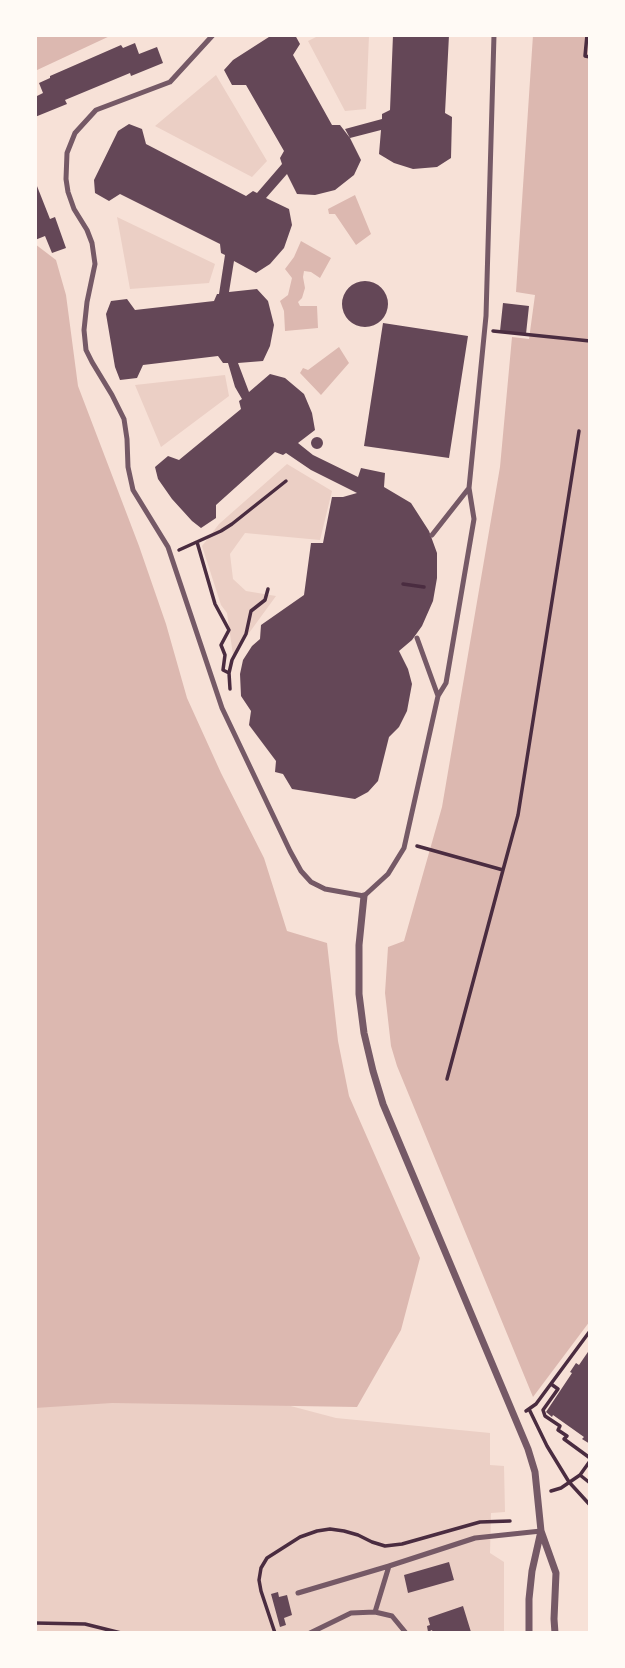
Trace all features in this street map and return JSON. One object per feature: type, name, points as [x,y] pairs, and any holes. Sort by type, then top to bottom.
[{"type":"street","points":[[364,896],[359,944],[359,994],[373,1071],[383,1104],[528,1449],[535,1472],[541,1531],[556,1573],[555,1633]]},
{"type":"street","points":[[529,1633],[532,1571],[541,1531]]},
{"type":"lane","points":[[213,35],[170,82],[96,110],[75,133],[67,153],[68,192],[92,243],[95,264],[84,330],[86,349],[124,419],[133,491],[168,547],[222,708],[290,852],[311,882],[325,889],[364,896],[388,874],[404,848],[438,696],[446,683],[474,519],[469,488],[484,330],[494,35]]},
{"type":"lane","points":[[432,535],[469,488]]},
{"type":"lane","points":[[416,638],[438,696]]},
{"type":"lane","points":[[298,1593],[475,1538],[541,1531]]},
{"type":"lane","points":[[374,1612],[389,1566]]},
{"type":"lane","points":[[310,1633],[351,1613],[374,1612],[392,1616],[406,1633]]},
{"type":"path","points":[[587,35],[585,56],[590,57]]},
{"type":"path","points":[[484,330],[590,341]]},
{"type":"path","points":[[447,1079],[518,815],[579,432]]},
{"type":"path","points":[[170,553],[232,524],[286,481]]},
{"type":"path","points":[[197,542],[215,604],[229,630],[221,645],[225,655],[223,670],[229,673]]},
{"type":"path","points":[[403,584],[424,587]]},
{"type":"path","points":[[231,696],[229,673],[232,660],[247,634],[251,611],[265,600],[268,589]]},
{"type":"path","points":[[417,846],[503,870]]},
{"type":"path","points":[[536,1404],[590,1331]]},
{"type":"path","points":[[551,1384],[558,1389],[543,1410],[545,1416],[560,1426],[558,1430],[567,1436],[564,1439],[590,1459],[580,1475],[561,1488],[551,1491]]},
{"type":"path","points":[[529,1409],[569,1482],[590,1504]]},
{"type":"path","points":[[580,1475],[590,1483]]},
{"type":"path","points":[[275,1633],[261,1591],[261,1568],[267,1558],[300,1537],[330,1529],[358,1535],[385,1546],[402,1544],[480,1522],[510,1521]]},
{"type":"path","points":[[35,1623],[85,1624],[121,1633]]},
{"type":"shaded area","points":[[35,35],[112,35],[35,71]]},
{"type":"shaded area","points":[[320,35],[369,35],[366,109],[345,111],[308,41]]},
{"type":"shaded area","points":[[533,35],[590,35],[590,1321],[533,1397],[397,1066],[391,1046],[385,993],[388,947],[404,941],[442,807],[500,467],[512,337],[529,339],[535,295],[516,292]]},
{"type":"shaded area","points":[[216,75],[267,161],[252,177],[155,126]]},
{"type":"shaded area","points":[[355,195],[371,234],[356,245],[335,214],[329,214],[328,209]]},
{"type":"shaded area","points":[[117,217],[215,264],[209,283],[130,289]]},
{"type":"shaded area","points":[[301,241],[331,258],[320,278],[304,271],[305,288],[298,302],[300,306],[317,306],[318,328],[285,331],[284,311],[280,301],[288,295],[292,278],[285,269]]},
{"type":"shaded area","points":[[35,244],[56,260],[66,295],[78,386],[139,546],[166,624],[187,698],[264,858],[287,931],[327,943],[338,1041],[349,1096],[420,1258],[401,1330],[357,1407],[112,1403],[35,1408]]},
{"type":"shaded area","points":[[339,347],[349,363],[321,395],[300,373],[303,368],[308,370]]},
{"type":"shaded area","points":[[225,375],[229,396],[161,447],[135,385]]},
{"type":"shaded area","points":[[287,464],[332,491],[320,540],[245,533],[230,554],[233,579],[246,591],[276,596],[233,655],[227,613],[221,605],[202,546],[219,524]]},
{"type":"shaded area","points":[[215,1386],[336,1418],[490,1433],[490,1465],[504,1466],[505,1512],[491,1513],[490,1553],[504,1562],[504,1633],[35,1633],[35,1406]]},
{"type":"building","points":[[272,35],[295,35],[300,44],[293,55],[332,125],[340,125],[361,160],[354,175],[335,190],[315,195],[297,194],[287,174],[266,198],[289,209],[292,225],[284,248],[270,264],[256,273],[234,261],[229,292],[257,289],[268,301],[274,325],[270,346],[263,361],[238,363],[249,392],[270,374],[285,378],[304,394],[315,430],[298,443],[313,455],[358,477],[361,468],[385,473],[384,487],[411,503],[429,531],[437,553],[433,601],[422,626],[412,640],[399,651],[412,684],[407,711],[399,727],[389,737],[378,781],[368,792],[355,799],[292,789],[283,774],[275,772],[276,761],[249,725],[251,711],[241,696],[240,674],[243,660],[260,639],[261,625],[304,595],[311,543],[323,543],[332,497],[357,493],[311,470],[286,453],[283,455],[275,452],[216,505],[216,518],[201,528],[172,499],[158,479],[155,467],[168,456],[179,460],[241,409],[239,401],[242,399],[235,387],[228,363],[223,363],[218,356],[143,365],[137,378],[120,380],[115,367],[106,314],[111,301],[127,299],[135,310],[214,301],[219,294],[225,255],[221,253],[220,244],[120,194],[109,201],[95,193],[94,180],[118,131],[129,124],[142,129],[146,144],[246,196],[253,191],[257,193],[282,164],[280,158],[284,151],[246,85],[232,85],[224,70],[233,60]]},
{"type":"building","points":[[393,35],[449,35],[445,113],[452,117],[451,158],[437,167],[413,169],[394,163],[379,154],[381,130],[350,138],[345,129],[382,119],[382,114],[390,110]]},
{"type":"building","points":[[135,43],[139,54],[157,47],[163,63],[131,76],[130,73],[65,100],[67,104],[35,117],[35,97],[43,93],[39,83],[121,45],[123,48]]},
{"type":"building","points":[[35,181],[50,219],[55,217],[66,248],[52,253],[45,236],[35,240]]},
{"type":"building","points":[[365,281],[381,288],[388,304],[381,320],[365,327],[349,320],[342,304],[349,288]]},
{"type":"building","points":[[503,303],[529,306],[526,334],[500,331]]},
{"type":"building","points":[[383,323],[468,336],[449,458],[364,446]]},
{"type":"building","points":[[317,437],[323,443],[317,449],[311,443]]},
{"type":"building","points":[[590,1349],[590,1444],[582,1439],[584,1437],[546,1412],[576,1363],[579,1365]]},
{"type":"building","points":[[449,1562],[454,1580],[408,1593],[404,1575]]},
{"type":"building","points":[[278,1592],[279,1597],[287,1595],[292,1615],[284,1618],[286,1625],[280,1627],[271,1594]]},
{"type":"building","points":[[463,1606],[471,1632],[428,1632],[428,1618]]}]
